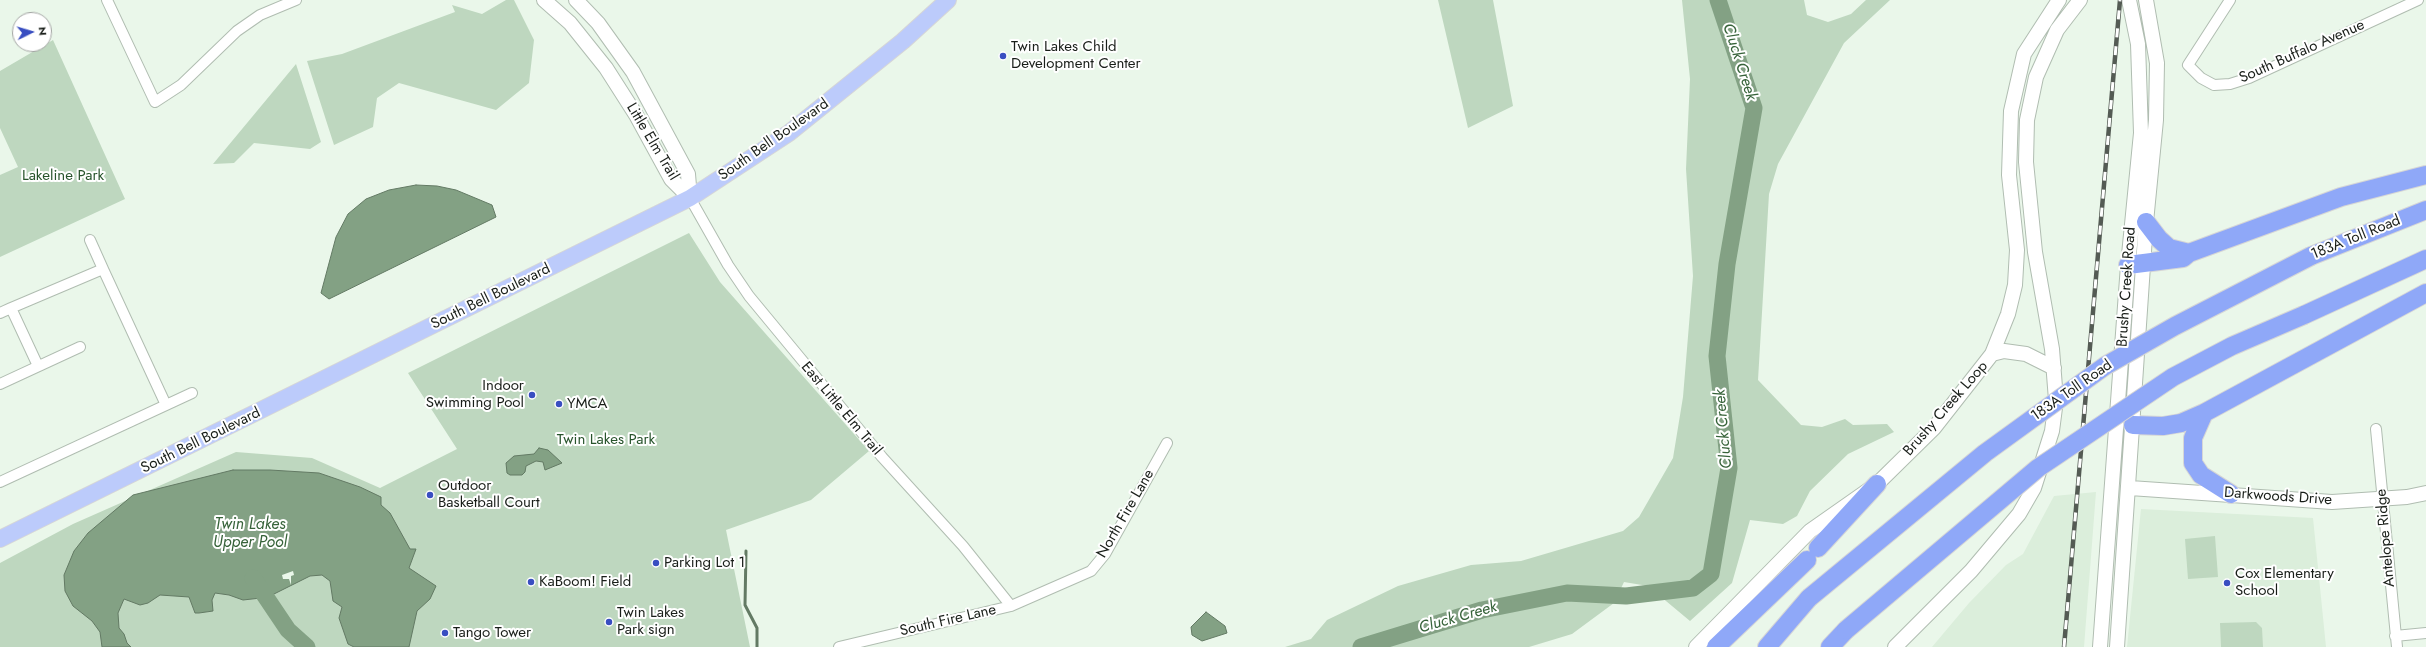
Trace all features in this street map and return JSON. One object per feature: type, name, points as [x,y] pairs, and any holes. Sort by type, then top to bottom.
[{"type":"highway","points":[[2136,265],[2182,258],[2189,253],[2341,197],[2426,175]]},
{"type":"highway","name":"183A Toll Road","points":[[1767,647],[1809,598],[1985,453],[2105,366],[2195,315],[2312,256],[2426,210]]},
{"type":"highway","points":[[2146,222],[2159,240],[2169,248],[2189,253]]},
{"type":"highway","points":[[1830,647],[1846,630],[2038,468],[2173,377],[2232,346],[2426,259]]},
{"type":"highway","points":[[2129,425],[2163,426],[2181,423],[2204,413],[2426,293]]},
{"type":"highway","points":[[2204,413],[2193,438],[2193,463],[2201,475],[2231,494]]},
{"type":"highway","points":[[1716,647],[1813,554],[1877,484]]},
{"type":"main road","name":"Little Elm Trail","points":[[544,0],[570,23],[606,68],[636,115],[671,179],[690,198]]},
{"type":"main road","name":"Little Elm Trail","points":[[576,0],[598,24],[633,72],[688,174],[690,198]]},
{"type":"main road","name":"South Bell Boulevard","points":[[0,539],[690,198],[789,133],[903,41],[948,0]]},
{"type":"main road","name":"Brushy Creek Loop","points":[[1696,647],[1810,531],[1877,484],[1934,428],[1992,354],[2008,314],[2015,285],[2017,250],[2009,175],[2011,111],[2024,54],[2059,0]]},
{"type":"main road","points":[[1895,647],[1971,571],[2019,514],[2034,488],[2052,431],[2056,400],[2054,368],[2033,229],[2026,162],[2027,120],[2036,77],[2057,30],[2080,0]]},
{"type":"main road","name":"Brushy Creek Road","points":[[2118,647],[2130,488],[2129,425],[2141,133],[2141,73],[2134,18],[2130,0]]},
{"type":"main road","name":"Brushy Creek Road","points":[[2100,647],[2122,358],[2136,265],[2146,222],[2156,120],[2157,63],[2146,0]]},
{"type":"main road","points":[[1992,354],[2004,351],[2026,354],[2054,368]]},
{"type":"main road","points":[[2122,358],[2127,378],[2129,425]]},
{"type":"main road","points":[[2110,512],[2118,498],[2130,488]]},
{"type":"main road","name":"Darkwoods Drive","points":[[2130,488],[2231,494],[2279,500],[2332,502],[2382,499],[2426,493]]},
{"type":"street","points":[[107,0],[155,102],[181,85],[237,31],[260,15],[296,0]]},
{"type":"street","name":"South Buffalo Avenue","points":[[2230,0],[2188,65],[2201,78],[2214,85],[2230,84],[2249,78],[2418,0]]},
{"type":"street","name":"East Little Elm Trail","points":[[690,198],[728,265],[749,296],[882,457],[963,546],[1011,606]]},
{"type":"street","points":[[90,240],[166,405]]},
{"type":"street","points":[[0,314],[103,269]]},
{"type":"street","points":[[11,308],[38,366]]},
{"type":"street","points":[[0,384],[80,347]]},
{"type":"street","points":[[0,482],[192,393]]},
{"type":"street","name":"Antelope Ridge","points":[[2376,429],[2397,647]]},
{"type":"street","name":"North Fire Lane","points":[[1011,606],[1091,571],[1105,554],[1167,443]]},
{"type":"street","name":"South Fire Lane","points":[[839,647],[1011,606]]},
{"type":"street","points":[[2395,636],[2426,633]]},
{"type":"shaded area","points":[[2096,492],[2084,647],[1932,647],[1969,603],[2006,565],[2023,554],[2054,496]]},
{"type":"shaded area","name":"Cox Elementary School","points":[[2141,509],[2313,518],[2326,647],[2127,647]]},
{"type":"green space","points":[[506,0],[514,0],[534,40],[529,83],[496,110],[399,83],[377,98],[373,127],[334,145],[307,61],[342,54],[455,12],[452,5],[482,14]]},
{"type":"green space","points":[[1438,0],[1493,0],[1513,106],[1468,128]]},
{"type":"green space","points":[[1682,0],[1804,0],[1807,15],[1828,22],[1851,14],[1866,0],[1890,0],[1844,43],[1778,164],[1769,194],[1758,380],[1801,425],[1822,427],[1845,419],[1853,425],[1887,424],[1894,432],[1848,454],[1810,491],[1797,516],[1783,524],[1750,520],[1732,583],[1690,621],[1648,586],[1624,582],[1614,603],[1572,634],[1529,647],[1285,647],[1311,639],[1327,620],[1398,586],[1471,565],[1521,561],[1623,531],[1639,517],[1673,458],[1683,397],[1693,276],[1686,169],[1690,79]]},
{"type":"green space","name":"Lakeline Park","points":[[52,41],[125,199],[0,257],[0,175],[18,167],[0,128],[0,71],[32,52],[52,52]]},
{"type":"green space","points":[[296,64],[321,142],[310,149],[254,143],[234,163],[213,164]]},
{"type":"green space","name":"Twin Lakes Park","points":[[689,233],[720,282],[869,451],[811,500],[726,530],[750,647],[0,647],[0,563],[73,524],[236,452],[312,458],[380,488],[457,449],[408,373]]},
{"type":"green space","points":[[2215,536],[2218,577],[2188,579],[2185,539]]},
{"type":"green space","points":[[2256,622],[2262,628],[2263,647],[2221,647],[2220,623]]},
{"type":"water","points":[[416,185],[437,186],[456,190],[492,205],[496,217],[329,299],[321,293],[336,237],[348,214],[366,199],[389,190]]},
{"type":"water","points":[[539,448],[548,450],[562,463],[545,470],[543,462],[536,461],[526,466],[525,472],[522,475],[510,475],[507,473],[506,463],[514,456],[534,454]]},
{"type":"water","name":"Twin Lakes Upper Pool","points":[[233,470],[270,470],[319,473],[360,487],[381,497],[381,505],[390,513],[410,549],[416,549],[409,568],[436,586],[430,599],[417,611],[409,647],[354,647],[348,644],[339,618],[342,607],[333,601],[330,581],[322,575],[310,576],[272,595],[261,598],[243,600],[229,595],[215,593],[212,600],[213,611],[199,613],[195,613],[189,597],[160,595],[148,603],[140,605],[124,599],[118,613],[119,628],[124,634],[127,643],[131,647],[102,647],[100,632],[92,621],[73,606],[65,591],[64,575],[74,551],[88,533],[133,495]]},
{"type":"water","points":[[1206,612],[1225,626],[1227,633],[1202,641],[1192,635],[1191,627]]},
{"type":"pier","points":[[293,571],[294,575],[291,576],[291,585],[289,579],[283,579],[282,575]]},
{"type":"waterway","name":"Cluck Creek","points":[[1361,647],[1482,610],[1567,593],[1626,596],[1693,588],[1711,574],[1729,468],[1717,356],[1727,264],[1754,108],[1718,0]]},
{"type":"waterway","points":[[746,551],[745,605],[757,628],[757,647]]},
{"type":"waterway","points":[[253,578],[288,630],[307,647]]},
{"type":"railway","points":[[2064,647],[2120,0]]},
{"type":"place","name":"Twin Lakes Child Development Center","points":[[1003,56]]},
{"type":"place","name":"Indoor Swimming Pool","points":[[532,395]]},
{"type":"place","name":"YMCA","points":[[559,404]]},
{"type":"place","name":"Outdoor Basketball Court","points":[[430,495]]},
{"type":"place","name":"Parking Lot 1","points":[[656,563]]},
{"type":"place","name":"KaBoom! Field","points":[[531,582]]},
{"type":"place","name":"Cox Elementary School","points":[[2227,583]]},
{"type":"place","name":"Twin Lakes Park sign","points":[[609,622]]},
{"type":"place","name":"Tango Tower","points":[[445,633]]}]
